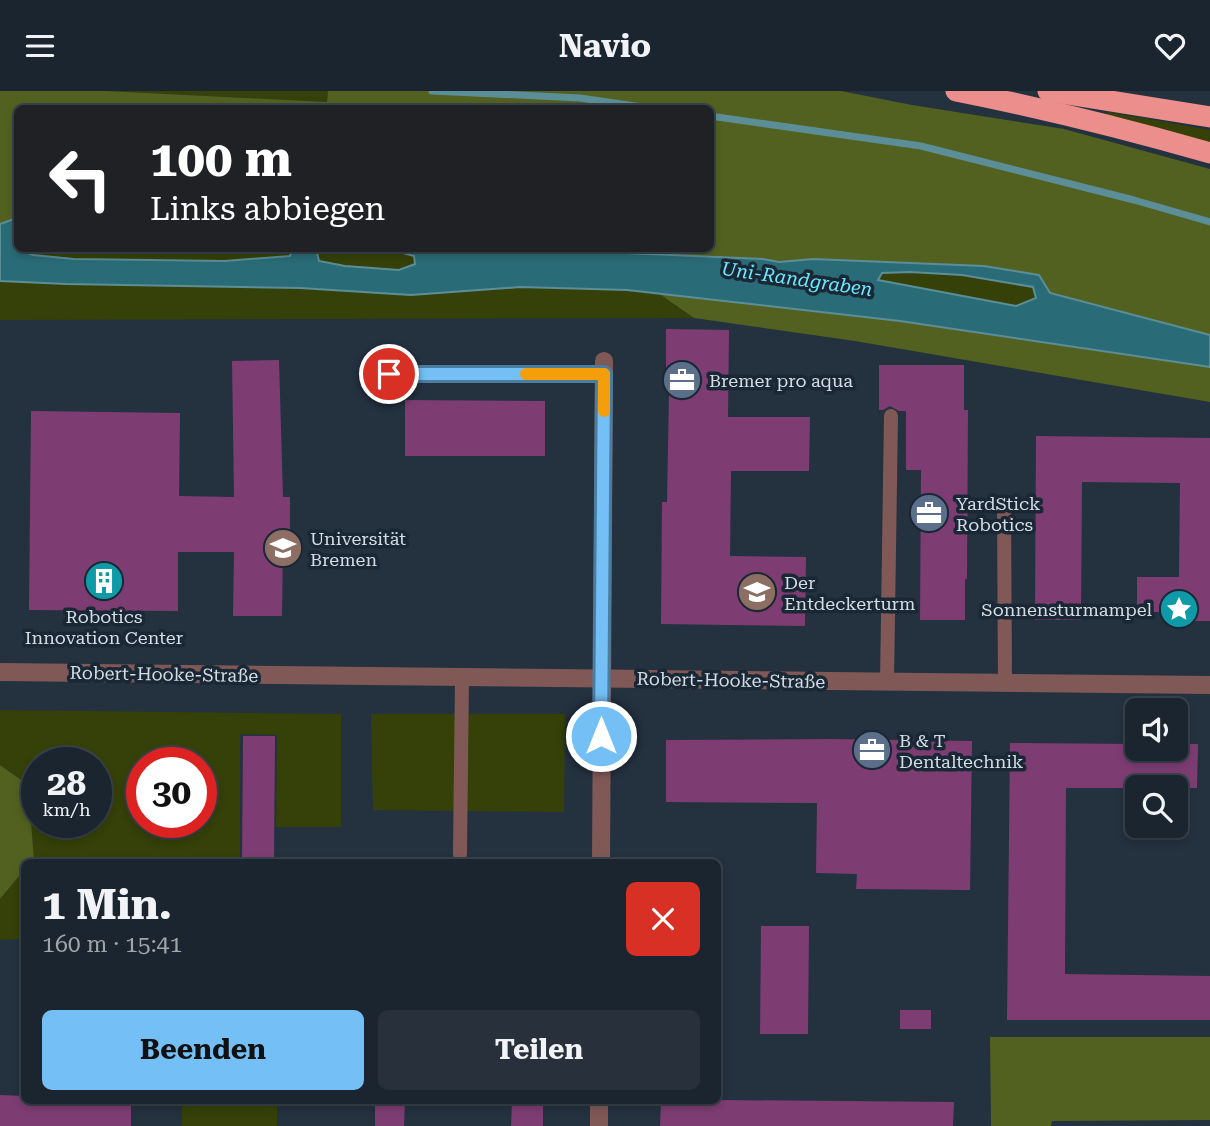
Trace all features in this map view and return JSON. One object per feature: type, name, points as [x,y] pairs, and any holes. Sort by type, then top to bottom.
[{"type":"highway","points":[[956,91],[1091,120],[1210,153]]},
{"type":"highway","points":[[1048,91],[1210,117]]},
{"type":"street","points":[[601,859],[604,367]]},
{"type":"street","name":"Robert-Hooke-Straße","points":[[0,672],[1210,685]]},
{"type":"street","points":[[599,1126],[600,1104]]},
{"type":"lane","points":[[389,374],[604,367]]},
{"type":"lane","points":[[887,682],[891,416]]},
{"type":"lane","points":[[1004,504],[1004,683]]},
{"type":"lane","points":[[460,855],[462,677]]},
{"type":"green space","points":[[0,91],[107,91],[327,102],[328,91],[841,91],[1064,129],[1210,169],[1210,335],[1050,293],[1039,275],[984,266],[813,259],[779,262],[601,252],[714,252],[714,105],[14,105],[14,220],[0,224]]},
{"type":"green space","points":[[107,91],[328,91],[327,102]]},
{"type":"green space","points":[[1109,112],[1210,130],[1210,145],[1105,114]]},
{"type":"green space","points":[[26,252],[291,252],[290,256],[225,261],[33,256]]},
{"type":"green space","points":[[317,253],[403,253],[414,256],[416,264],[399,270],[345,266],[319,261]]},
{"type":"green space","points":[[881,273],[962,275],[1033,287],[1036,298],[1017,306],[877,280]]},
{"type":"green space","points":[[0,281],[300,288],[411,295],[520,287],[627,290],[658,293],[694,318],[0,320]]},
{"type":"green space","points":[[658,293],[900,321],[1210,367],[1210,402],[855,341],[694,318]]},
{"type":"green space","points":[[0,710],[341,714],[341,827],[276,827],[277,735],[240,734],[240,859],[34,859],[32,838],[112,838],[112,747],[21,747],[21,780],[0,765]]},
{"type":"green space","points":[[371,714],[565,714],[564,812],[373,810]]},
{"type":"green space","points":[[0,765],[21,780],[21,838],[32,838],[34,859],[21,859],[21,874],[0,899]]},
{"type":"green space","points":[[21,874],[21,939],[0,940],[0,899]]},
{"type":"green space","points":[[990,1037],[1210,1037],[1210,1120],[1052,1121],[1051,1126],[991,1126]]},
{"type":"green space","points":[[182,1104],[277,1104],[277,1126],[182,1126]]},
{"type":"water","name":"Uni-Randgraben","points":[[14,219],[14,252],[74,259],[225,261],[290,256],[291,252],[318,252],[319,261],[399,270],[415,264],[414,256],[385,252],[601,252],[779,262],[813,259],[984,266],[1039,275],[1050,293],[1210,335],[1210,367],[900,321],[627,290],[520,287],[411,295],[300,288],[0,281],[0,224]],"holes":[[[910,272],[962,275],[1033,287],[1036,298],[1016,306],[878,280],[882,273]]]},
{"type":"building","points":[[666,329],[729,330],[728,417],[810,417],[809,471],[731,471],[730,556],[806,557],[805,626],[661,624],[662,502],[667,502],[669,392],[666,392]]},
{"type":"building","points":[[279,360],[283,497],[290,497],[290,546],[283,546],[282,616],[233,616],[234,552],[178,552],[178,611],[29,610],[31,411],[180,413],[179,496],[234,497],[232,361]]},
{"type":"building","points":[[879,365],[964,365],[964,410],[968,410],[965,620],[920,620],[921,470],[906,470],[906,411],[890,406],[879,410]]},
{"type":"building","points":[[405,400],[545,401],[545,456],[405,456]]},
{"type":"building","points":[[1036,436],[1210,438],[1210,621],[1178,621],[1179,612],[1137,612],[1137,577],[1179,577],[1180,483],[1082,482],[1081,620],[1035,620]]},
{"type":"building","points":[[243,736],[275,736],[274,859],[242,859]]},
{"type":"building","points":[[666,740],[972,741],[970,890],[856,889],[857,874],[816,873],[817,803],[666,802]]},
{"type":"building","points":[[1010,743],[1125,744],[1125,761],[1188,761],[1188,744],[1198,744],[1197,788],[1188,788],[1188,775],[1125,775],[1125,788],[1066,788],[1065,974],[1210,976],[1210,1020],[1007,1020]]},
{"type":"building","points":[[761,926],[809,926],[808,1034],[760,1034]]},
{"type":"building","points":[[900,1010],[931,1010],[931,1029],[900,1029]]},
{"type":"building","points":[[0,1095],[21,1096],[21,1104],[131,1104],[131,1126],[0,1126]]},
{"type":"building","points":[[721,1100],[954,1102],[953,1126],[660,1126],[661,1104],[721,1104]]},
{"type":"building","points":[[375,1104],[405,1104],[404,1126],[375,1126]]},
{"type":"building","points":[[512,1104],[543,1104],[543,1126],[511,1126]]},
{"type":"waterway","points":[[432,91],[580,98],[628,105]]},
{"type":"waterway","points":[[714,117],[921,146],[1210,222]]},
{"type":"slow traffic","points":[[526,374],[604,374],[604,411]]},
{"type":"place","name":"Bremer pro aqua","points":[[682,380]]},
{"type":"place","name":"YardStick Robotics","points":[[929,513]]},
{"type":"place","name":"Universität Bremen","points":[[283,548]]},
{"type":"place","name":"Robotics Innovation Center","points":[[104,581]]},
{"type":"place","name":"Der Entdeckerturm","points":[[757,592]]},
{"type":"place","name":"Sonnensturmampel","points":[[1179,609]]},
{"type":"place","name":"B & T Dentaltechnik","points":[[872,750]]},
{"type":"route","points":[[389,374],[604,374],[601,736]]}]
